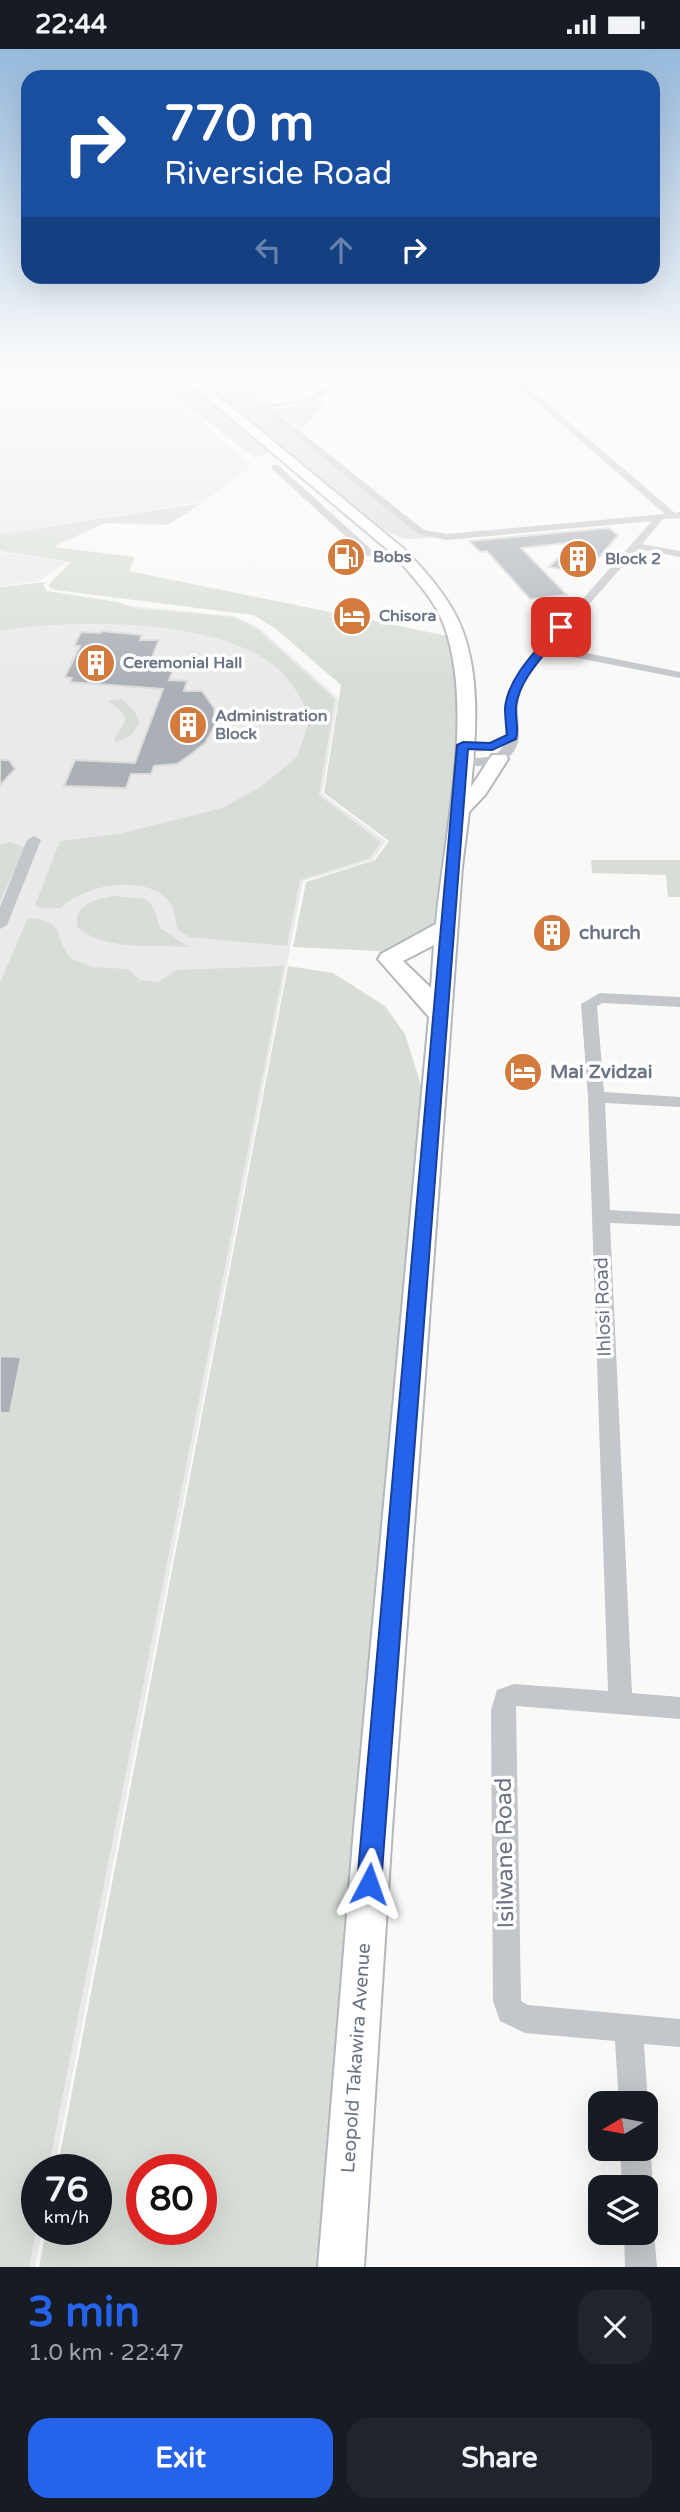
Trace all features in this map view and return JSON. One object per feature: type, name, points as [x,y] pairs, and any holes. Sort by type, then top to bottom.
[{"type":"highway","name":"Leopold Takawira Avenue","points":[[311,479],[399,552],[429,586],[451,622],[459,646],[464,692],[458,811],[446,927],[441,1016],[373,1829],[341,2267]]},
{"type":"highway","points":[[458,811],[478,791],[499,759]]},
{"type":"highway","points":[[441,1016],[389,959],[446,927]]},
{"type":"street","points":[[288,479],[371,554],[399,552]]},
{"type":"street","points":[[354,479],[421,532],[429,535],[447,537],[671,515]]},
{"type":"street","points":[[629,479],[671,515]]},
{"type":"street","points":[[462,753],[499,759],[509,749],[513,696],[543,648],[634,545],[671,515]]},
{"type":"street","points":[[634,545],[680,554]]},
{"type":"street","points":[[543,648],[680,675]]},
{"type":"street","points":[[462,753],[492,747],[512,737]]},
{"type":"street","points":[[0,925],[34,840]]},
{"type":"street","name":"Ihlosi Road","points":[[620,1702],[596,1097],[589,1004],[600,998],[680,1002]]},
{"type":"street","points":[[596,1097],[680,1102]]},
{"type":"street","points":[[599,1216],[680,1220]]},
{"type":"street","name":"Isilwane Road","points":[[680,1708],[514,1695],[506,1698],[504,1703],[507,2001],[512,2014],[525,2019],[680,2033]]},
{"type":"street","points":[[629,2030],[632,2091]]},
{"type":"street","points":[[640,2245],[641,2267]]},
{"type":"shaded area","points":[[0,479],[235,479],[205,501],[0,534]]},
{"type":"shaded area","points":[[321,479],[354,479],[427,536],[435,538],[404,539],[387,532]]},
{"type":"shaded area","points":[[202,503],[168,525],[104,523],[54,547],[135,557],[129,571],[448,636],[457,686],[456,735],[439,919],[434,932],[397,952],[293,947],[306,882],[375,860],[389,841],[324,793],[341,685],[275,628],[253,615],[55,590],[49,587],[49,584],[71,562],[0,551],[0,534]]},
{"type":"shaded area","points":[[0,552],[67,562],[39,581],[0,586]]},
{"type":"shaded area","points":[[46,582],[43,585],[47,591],[118,602],[133,608],[233,617],[256,628],[335,699],[319,795],[381,842],[370,858],[300,880],[287,946],[189,937],[178,930],[170,902],[156,891],[143,887],[113,885],[98,888],[83,893],[61,908],[40,908],[35,905],[60,841],[119,834],[222,808],[259,788],[297,757],[310,719],[298,693],[279,670],[254,653],[222,640],[185,631],[105,624],[66,624],[0,631],[0,587]]},
{"type":"shaded area","points":[[0,600],[84,601],[234,616],[258,627],[338,698],[322,794],[386,841],[373,860],[303,881],[57,2154],[21,2154],[21,2245],[39,2245],[35,2267],[0,2267]]},
{"type":"shaded area","points":[[122,699],[135,712],[139,724],[130,736],[116,743],[114,740],[125,719],[122,712],[109,701]]},
{"type":"shaded area","points":[[10,842],[25,847],[0,902],[0,844]]},
{"type":"shaded area","points":[[591,860],[680,860],[680,897],[668,897],[666,875],[592,873]]},
{"type":"shaded area","points":[[114,896],[146,899],[154,908],[160,928],[189,947],[116,944],[89,935],[78,928],[78,914],[82,909],[93,901]]},
{"type":"shaded area","points":[[36,918],[51,923],[57,929],[70,958],[93,967],[128,969],[140,980],[158,982],[176,970],[284,966],[51,2154],[21,2154],[21,2245],[33,2245],[29,2267],[0,2267],[0,983],[27,919]]},
{"type":"shaded area","points":[[288,966],[333,973],[385,1006],[405,1034],[421,1085],[421,1160],[324,2267],[39,2267],[43,2245],[112,2245],[112,2154],[60,2154]]},
{"type":"building","points":[[609,528],[618,535],[585,574],[549,567],[575,542],[521,548],[567,595],[530,599],[487,551],[480,552],[469,541]]},
{"type":"building","points":[[81,632],[142,635],[140,640],[159,640],[148,667],[174,668],[169,680],[187,681],[184,691],[202,691],[214,708],[215,726],[205,743],[190,755],[177,764],[154,766],[151,774],[131,774],[126,788],[64,786],[75,760],[135,763],[163,689],[70,682],[72,678],[65,677],[80,646],[74,646]]},
{"type":"building","points":[[0,760],[9,760],[15,769],[0,785]]},
{"type":"building","name":"church","points":[[543,922],[562,924],[561,944],[541,942]]},
{"type":"building","points":[[0,1356],[21,1357],[10,1413],[0,1413]]},
{"type":"place","name":"Bobs","points":[[346,557]]},
{"type":"place","name":"Block 2","points":[[578,559]]},
{"type":"place","name":"Chisora","points":[[352,616]]},
{"type":"place","name":"Ceremonial Hall","points":[[96,663]]},
{"type":"place","name":"Administration Block","points":[[188,725]]},
{"type":"place","name":"church","points":[[552,933]]},
{"type":"place","name":"Mai Zvidzai","points":[[523,1072]]},
{"type":"route","points":[[369,1884],[463,745],[492,747],[512,737],[510,721],[513,696],[529,666],[561,627]]}]
